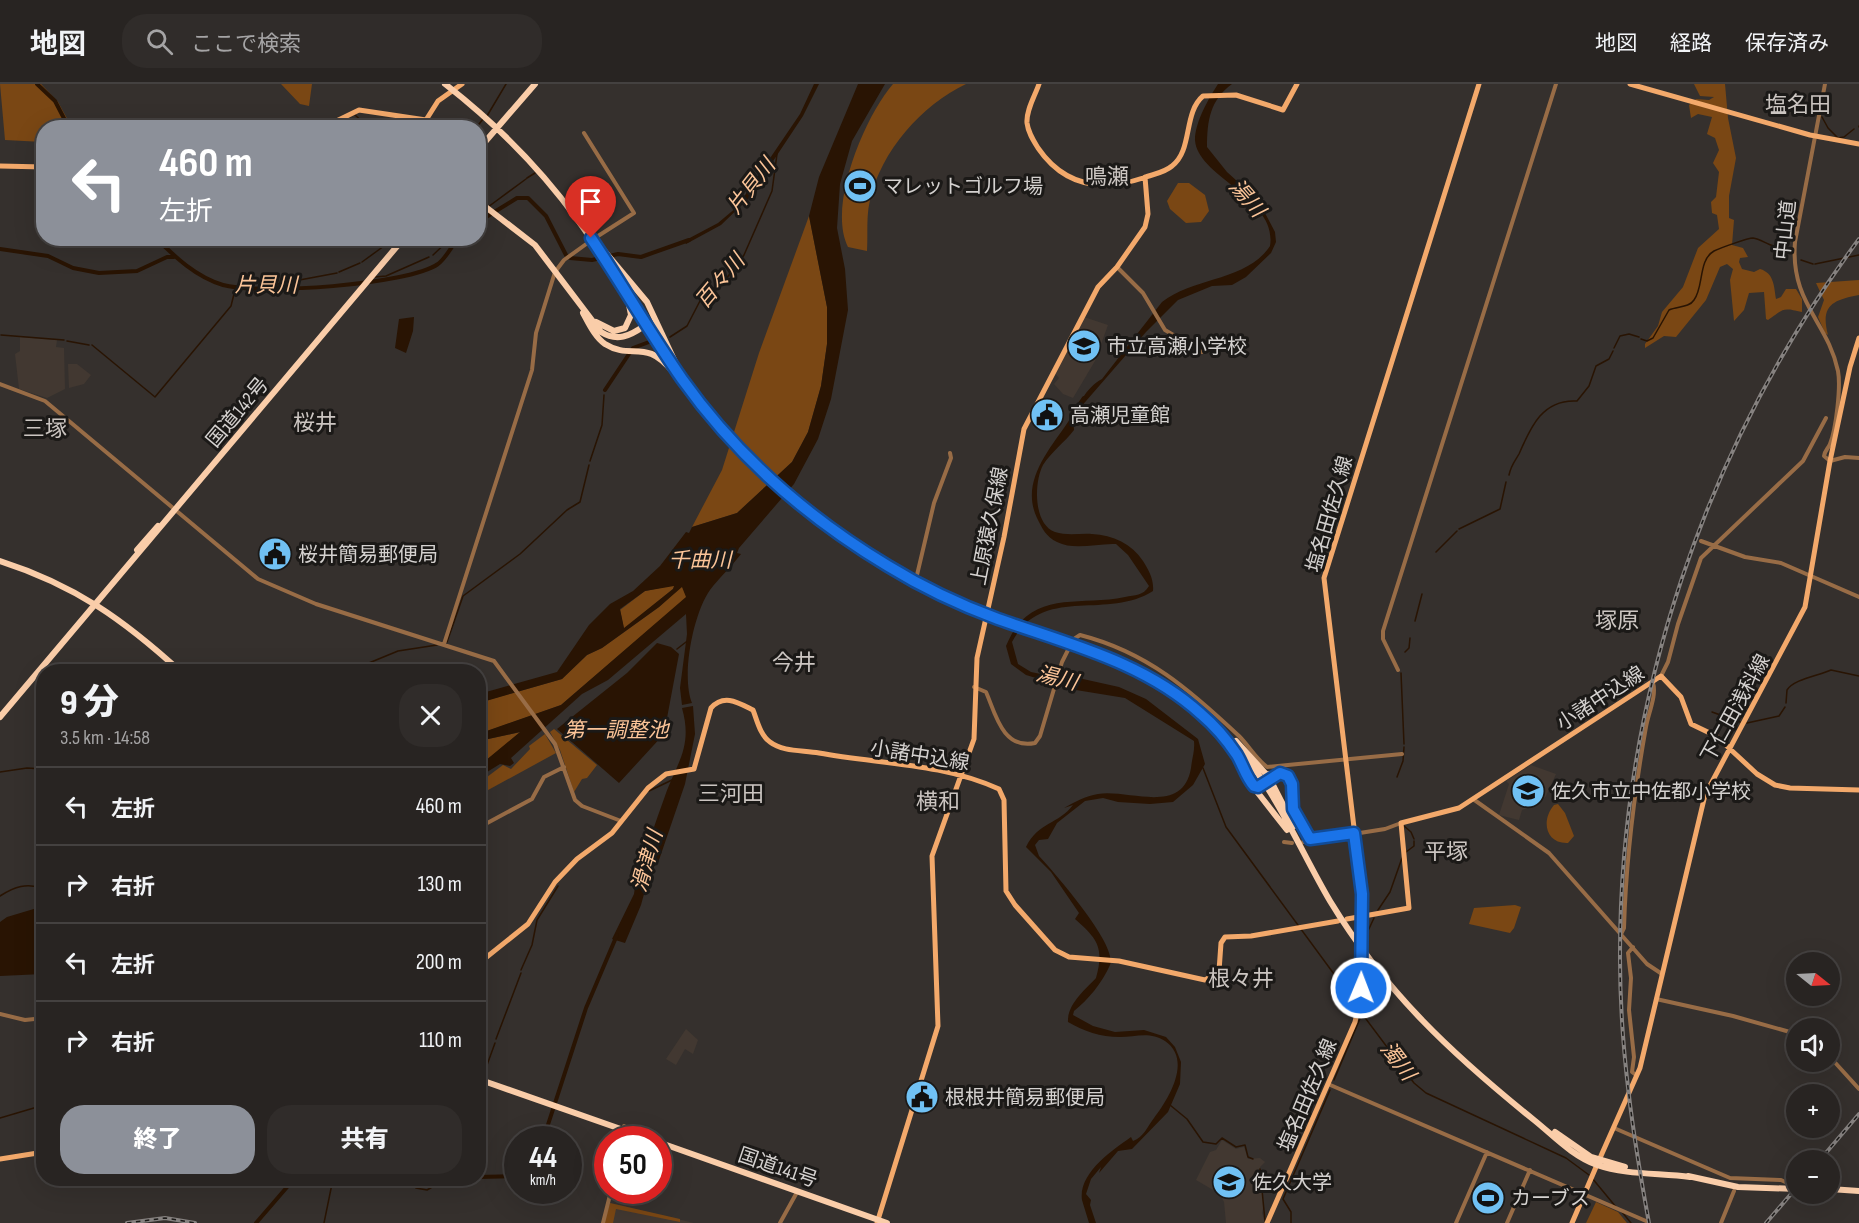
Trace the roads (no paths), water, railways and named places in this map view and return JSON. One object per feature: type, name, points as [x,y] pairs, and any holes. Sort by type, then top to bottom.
[{"type":"highway","points":[[445,84],[501,132],[568,207],[609,264],[664,352],[702,405]]},
{"type":"highway","points":[[486,136],[532,84]]},
{"type":"highway","points":[[486,140],[532,84]]},
{"type":"highway","points":[[486,207],[529,240],[552,267],[597,330],[611,339],[628,338],[648,325],[655,316],[644,298],[609,264]]},
{"type":"highway","points":[[568,207],[600,251]]},
{"type":"highway","name":"国道142号","points":[[44,664],[364,284],[393,246]]},
{"type":"highway","name":"国道142号","points":[[372,274],[397,246]]},
{"type":"highway","points":[[582,309],[598,324],[610,331],[623,329],[630,321],[631,312],[628,300],[609,264]]},
{"type":"highway","points":[[582,309],[603,342],[614,348],[650,352],[661,358],[759,469],[838,534],[898,572],[944,596],[1128,666],[1191,705],[1240,745],[1268,775],[1291,779],[1293,809],[1305,840]]},
{"type":"highway","points":[[648,325],[659,323],[672,356],[702,405]]},
{"type":"highway","points":[[0,563],[59,583],[94,604],[169,664]]},
{"type":"highway","name":"国道142号","points":[[0,717],[36,674]]},
{"type":"highway","points":[[1191,705],[1236,746],[1264,782],[1319,881]]},
{"type":"highway","points":[[1202,714],[1230,746],[1252,784],[1258,787]]},
{"type":"highway","points":[[1258,787],[1276,775]]},
{"type":"highway","points":[[1276,775],[1272,783],[1319,881]]},
{"type":"highway","points":[[1258,787],[1258,794],[1279,817],[1356,940],[1420,1021],[1493,1088],[1571,1150],[1594,1164],[1617,1170],[1690,1177],[1738,1187],[1786,1189]]},
{"type":"highway","points":[[486,1083],[607,1126]]},
{"type":"highway","name":"国道141号","points":[[672,1149],[877,1222]]},
{"type":"highway","name":"国道141号","points":[[672,1149],[795,1194],[877,1222],[887,1223]]},
{"type":"highway","points":[[1840,1190],[1859,1191]]},
{"type":"main road","points":[[339,120],[359,111],[426,120],[438,102],[462,84]]},
{"type":"main road","points":[[1039,84],[1028,114],[1028,127],[1037,146],[1054,169],[1082,181],[1111,186],[1168,169],[1177,161],[1196,106],[1206,95],[1239,96],[1283,110],[1297,84]]},
{"type":"main road","name":"塩名田佐久線","points":[[1267,1223],[1359,1008],[1363,917],[1324,578],[1479,84]]},
{"type":"main road","points":[[1630,84],[1815,136],[1859,144]]},
{"type":"main road","points":[[0,166],[36,167]]},
{"type":"main road","name":"上原猿久保線","points":[[877,1222],[937,1029],[932,856],[975,735],[974,687],[984,622],[1025,425],[1098,287],[1117,267],[1146,223],[1144,177]]},
{"type":"main road","name":"下仁田浅科線","points":[[1600,1158],[1637,1076],[1704,800],[1801,616],[1811,578],[1830,461],[1850,367],[1859,338]]},
{"type":"main road","name":"小諸中込線","points":[[1401,823],[1450,812],[1473,799],[1661,676],[1681,697],[1691,724],[1712,733],[1759,776],[1775,785],[1790,788],[1859,790]]},
{"type":"main road","name":"小諸中込線","points":[[621,821],[648,788],[662,777],[673,773],[693,771],[711,708],[717,702],[727,699],[753,710],[766,738],[780,747],[961,774],[997,788],[1002,793],[1005,884],[1009,898],[1058,952],[1069,957],[1112,960],[1205,980],[1214,976],[1220,968],[1220,946],[1225,937],[1251,936],[1338,921]]},
{"type":"main road","points":[[486,960],[528,924],[566,870],[612,833],[621,821]]},
{"type":"main road","points":[[1347,919],[1409,909],[1401,823]]},
{"type":"main road","points":[[0,1159],[36,1153]]},
{"type":"main road","points":[[1572,1223],[1596,1167]]},
{"type":"street","points":[[1398,670],[1383,639],[1383,632],[1556,84]]},
{"type":"street","name":"中山道","points":[[1825,84],[1795,242],[1795,264],[1801,293],[1837,369],[1839,386],[1833,428],[1830,443],[1824,453],[1830,461]]},
{"type":"street","points":[[444,644],[531,370],[536,333],[552,279],[564,260],[592,239],[634,213],[584,133]]},
{"type":"street","points":[[1117,267],[1141,290],[1163,326],[1202,352]]},
{"type":"street","points":[[0,384],[45,401],[258,579],[313,603],[489,658],[505,674],[557,748],[571,793],[578,803],[621,821]]},
{"type":"street","points":[[1661,676],[1668,662],[1698,562],[1713,545],[1806,458],[1826,418]]},
{"type":"street","points":[[917,575],[934,503],[951,460],[950,453]]},
{"type":"street","points":[[1830,461],[1845,457],[1859,458]]},
{"type":"street","points":[[1701,542],[1745,557],[1778,562],[1859,597]]},
{"type":"street","points":[[1074,639],[1080,635],[1112,644],[1166,672],[1234,732],[1267,767],[1279,768],[1402,754]]},
{"type":"street","points":[[974,687],[986,692],[995,719],[1004,732],[1029,744],[1039,739],[1060,668],[1069,648]]},
{"type":"street","points":[[1621,934],[1624,928],[1629,834],[1654,691],[1653,683]]},
{"type":"street","points":[[486,824],[530,801],[544,777],[564,767]]},
{"type":"street","points":[[1473,799],[1549,853],[1653,970],[1662,974]]},
{"type":"street","points":[[1305,840],[1385,829],[1401,823]]},
{"type":"street","points":[[1633,947],[1628,955],[1631,978],[1629,1010],[1634,1046],[1632,1072],[1637,1076]]},
{"type":"street","points":[[1656,999],[1733,1016],[1786,1031]]},
{"type":"street","points":[[0,1014],[25,1020],[36,1018]]},
{"type":"street","points":[[1840,1068],[1859,1089]]},
{"type":"street","points":[[1328,1084],[1646,1221]]},
{"type":"street","points":[[1614,1128],[1739,1181],[1781,1180],[1786,1182]]},
{"type":"street","points":[[1456,1223],[1487,1152]]},
{"type":"street","points":[[1507,1223],[1530,1170]]},
{"type":"street","points":[[1721,1223],[1734,1191]]},
{"type":"street","points":[[780,1223],[795,1194]]},
{"type":"street","points":[[603,1223],[608,1204]]},
{"type":"water","points":[[814,84],[819,84],[803,116],[748,199],[721,225],[686,244],[684,241],[718,223],[737,207],[800,114]]},
{"type":"water","name":"千曲川","points":[[858,84],[885,84],[852,141],[840,184],[837,228],[845,269],[848,310],[831,399],[818,439],[794,484],[739,548],[737,553],[741,554],[710,590],[698,614],[688,662],[689,691],[692,703],[682,705],[680,688],[687,634],[686,614],[608,680],[582,694],[511,758],[514,763],[510,766],[500,764],[486,773],[486,760],[520,732],[486,739],[486,731],[561,705],[686,597],[682,587],[659,607],[602,648],[587,655],[562,679],[486,701],[486,692],[557,672],[589,625],[610,604],[633,591],[660,566],[686,532],[689,533],[692,527],[737,513],[792,462],[808,432],[821,386],[827,344],[827,307],[809,216],[819,177]],"holes":[[[674,586],[624,628],[620,609],[645,591]]]},
{"type":"water","name":"湯川","points":[[1218,84],[1232,84],[1214,104],[1209,120],[1207,147],[1227,172],[1258,200],[1275,232],[1276,242],[1271,253],[1246,277],[1232,285],[1212,286],[1178,300],[1146,332],[1073,416],[1074,430],[1046,460],[1038,482],[1039,512],[1048,528],[1060,533],[1107,536],[1128,545],[1139,555],[1147,568],[1152,579],[1153,591],[1135,599],[1057,608],[1040,614],[1025,624],[1012,642],[1018,664],[1031,672],[1065,679],[1070,675],[1080,676],[1083,679],[1119,687],[1146,699],[1198,739],[1205,764],[1193,785],[1173,802],[1150,804],[1118,802],[1103,798],[1085,801],[1057,823],[1048,839],[1039,840],[1035,845],[1039,856],[1095,926],[1110,955],[1110,965],[1103,978],[1073,1015],[1093,1026],[1115,1032],[1144,1030],[1166,1037],[1175,1047],[1181,1062],[1180,1084],[1168,1112],[1132,1149],[1118,1151],[1091,1179],[1086,1194],[1091,1200],[1090,1205],[1096,1223],[1089,1223],[1082,1200],[1085,1181],[1098,1163],[1131,1137],[1133,1141],[1145,1131],[1171,1091],[1178,1069],[1177,1059],[1173,1049],[1165,1041],[1154,1036],[1099,1035],[1068,1022],[1074,1003],[1096,978],[1099,967],[1099,950],[1093,938],[1075,919],[1079,913],[1051,872],[1026,847],[1036,833],[1073,805],[1064,808],[1084,798],[1111,793],[1153,797],[1177,792],[1186,783],[1191,768],[1194,741],[1125,698],[1076,690],[1026,675],[1011,664],[1006,646],[1016,628],[1028,615],[1041,608],[1056,604],[1135,595],[1144,592],[1149,586],[1128,555],[1116,544],[1071,546],[1050,538],[1037,518],[1032,492],[1034,479],[1045,455],[1082,398],[1102,379],[1162,302],[1189,288],[1248,266],[1270,246],[1269,229],[1262,214],[1199,153],[1195,140],[1197,126]]},
{"type":"water","points":[[414,317],[413,331],[406,353],[395,348],[399,319]]},
{"type":"water","name":"第一調整池","points":[[657,643],[671,647],[679,654],[664,734],[619,783],[557,729],[627,673]]},
{"type":"water","points":[[693,706],[695,734],[685,784],[659,860],[650,872],[641,905],[625,943],[612,939],[634,894],[636,879],[682,754],[686,733],[682,708]]},
{"type":"water","points":[[36,908],[36,974],[0,976],[0,922],[7,917]]},
{"type":"waterway","points":[[37,84],[55,101],[65,120]]},
{"type":"waterway","points":[[487,116],[506,84]]},
{"type":"waterway","points":[[355,115],[361,120]]},
{"type":"waterway","points":[[1822,117],[1828,128],[1838,138],[1844,137],[1854,129]]},
{"type":"waterway","name":"百々川","points":[[670,337],[687,326],[702,297],[726,279],[744,255],[772,191],[777,154]]},
{"type":"waterway","points":[[527,178],[535,173]]},
{"type":"waterway","points":[[488,207],[526,179]]},
{"type":"waterway","name":"片貝川","points":[[486,217],[517,198],[528,198],[546,216],[566,255],[570,258],[592,260],[618,254],[641,257],[689,240]]},
{"type":"waterway","points":[[1641,339],[1647,341],[1653,338],[1669,310],[1692,303],[1697,295],[1703,267],[1709,255],[1714,251],[1753,238],[1775,246],[1782,245]]},
{"type":"waterway","points":[[1785,245],[1791,250]]},
{"type":"waterway","name":"片貝川","points":[[165,246],[186,266],[213,281],[241,288],[268,289],[333,286],[397,278],[438,264],[452,246]]},
{"type":"waterway","points":[[362,262],[384,246]]},
{"type":"waterway","points":[[433,255],[443,246]]},
{"type":"waterway","name":"片貝川","points":[[0,249],[48,256],[73,268],[99,273],[137,271],[167,257],[174,257]]},
{"type":"waterway","points":[[1815,264],[1859,255]]},
{"type":"waterway","points":[[375,277],[386,276],[429,257]]},
{"type":"waterway","points":[[1801,260],[1813,264]]},
{"type":"waterway","points":[[339,272],[360,263]]},
{"type":"waterway","points":[[278,284],[337,273]]},
{"type":"waterway","points":[[92,345],[155,397],[231,306],[235,290]]},
{"type":"waterway","points":[[1614,348],[1620,336],[1629,334],[1639,337]]},
{"type":"waterway","points":[[1,335],[64,340]]},
{"type":"waterway","points":[[67,341],[89,345]]},
{"type":"waterway","name":"百々川","points":[[605,390],[633,348],[649,342]]},
{"type":"waterway","points":[[1509,475],[1528,434],[1540,416],[1555,404],[1577,401],[1589,386],[1596,366],[1609,359],[1613,351]]},
{"type":"waterway","points":[[590,461],[602,425],[604,395]]},
{"type":"waterway","name":"湯川","points":[[1073,414],[1084,398]]},
{"type":"waterway","points":[[447,642],[463,596],[520,554],[567,510],[580,502],[589,465]]},
{"type":"waterway","points":[[1459,529],[1500,509],[1506,482]]},
{"type":"waterway","points":[[1436,552],[1457,531]]},
{"type":"waterway","points":[[1415,621],[1422,594]]},
{"type":"waterway","points":[[1405,652],[1409,648],[1410,638]]},
{"type":"waterway","points":[[677,649],[686,642]]},
{"type":"waterway","points":[[366,664],[398,651],[437,645]]},
{"type":"waterway","points":[[1786,703],[1787,690],[1790,686],[1807,678],[1831,670],[1859,676]]},
{"type":"waterway","points":[[1401,673],[1404,744]]},
{"type":"waterway","points":[[1747,723],[1779,716],[1785,707]]},
{"type":"waterway","points":[[1712,712],[1740,722]]},
{"type":"waterway","points":[[1397,777],[1403,761],[1404,747]]},
{"type":"waterway","name":"濁川","points":[[1203,768],[1226,827],[1356,1004]]},
{"type":"waterway","points":[[0,772],[36,769]]},
{"type":"waterway","points":[[649,791],[672,780]]},
{"type":"waterway","points":[[1404,826],[1411,832],[1414,839]]},
{"type":"waterway","points":[[1406,852],[1414,846],[1414,841]]},
{"type":"waterway","points":[[1378,910],[1390,892],[1402,858]]},
{"type":"waterway","points":[[0,896],[21,886],[36,887]]},
{"type":"waterway","points":[[521,970],[532,945],[537,920],[558,886]]},
{"type":"waterway","points":[[1367,933],[1374,918]]},
{"type":"waterway","points":[[1366,951],[1367,933]]},
{"type":"waterway","name":"滑津川","points":[[548,1126],[586,1008],[617,935]]},
{"type":"waterway","points":[[1334,1080],[1364,1009],[1366,959]]},
{"type":"waterway","points":[[496,1039],[521,973]]},
{"type":"waterway","name":"濁川","points":[[1360,1011],[1414,1083],[1426,1093],[1566,1158],[1589,1175]]},
{"type":"waterway","points":[[486,1068],[495,1043]]},
{"type":"waterway","points":[[1291,1223],[1291,1212],[1283,1199],[1330,1090]]},
{"type":"waterway","points":[[1170,1105],[1187,1119],[1203,1142],[1216,1144],[1222,1138],[1236,1147],[1245,1145],[1248,1157],[1253,1159]]},
{"type":"waterway","points":[[0,1118],[36,1107]]},
{"type":"waterway","points":[[1260,1169],[1265,1221]]},
{"type":"waterway","name":"滑津川","points":[[486,1177],[504,1176]]},
{"type":"waterway","name":"濁川","points":[[1592,1178],[1616,1207]]},
{"type":"waterway","name":"滑津川","points":[[256,1223],[288,1186]]},
{"type":"waterway","points":[[324,1223],[332,1186]]},
{"type":"waterway","points":[[414,1186],[427,1190],[434,1186]]},
{"type":"waterway","name":"濁川","points":[[1622,1212],[1631,1223]]},
{"type":"railway","points":[[1649,1223],[1628,1092],[1622,1026],[1620,959],[1624,862],[1635,766],[1655,672],[1681,580],[1715,490],[1757,403],[1804,319],[1859,239]]},
{"type":"railway","points":[[1828,1150],[1859,1114]]},
{"type":"railway","points":[[1766,1223],[1786,1200]]},
{"type":"railway","points":[[127,1223],[165,1218],[195,1223]]},
{"type":"place","name":"マレットゴルフ場","points":[[860,186]]},
{"type":"place","name":"市立高瀬小学校","points":[[1084,346]]},
{"type":"place","name":"高瀬児童館","points":[[1047,415]]},
{"type":"place","name":"桜井簡易郵便局","points":[[275,554]]},
{"type":"place","name":"佐久市立中佐都小学校","points":[[1528,791]]},
{"type":"place","name":"根根井簡易郵便局","points":[[922,1097]]},
{"type":"place","name":"佐久大学","points":[[1229,1182]]},
{"type":"place","name":"カーブス","points":[[1488,1198]]},
{"type":"district","name":"塩名田","points":[[1798,104]]},
{"type":"district","name":"鳴瀬","points":[[1107,176]]},
{"type":"district","name":"桜井","points":[[315,422]]},
{"type":"district","name":"三塚","points":[[45,428]]},
{"type":"district","name":"塚原","points":[[1617,620]]},
{"type":"district","name":"今井","points":[[794,662]]},
{"type":"district","name":"三河田","points":[[731,793]]},
{"type":"district","name":"横和","points":[[938,801]]},
{"type":"district","name":"平塚","points":[[1446,851]]},
{"type":"district","name":"根々井","points":[[1241,978]]}]
